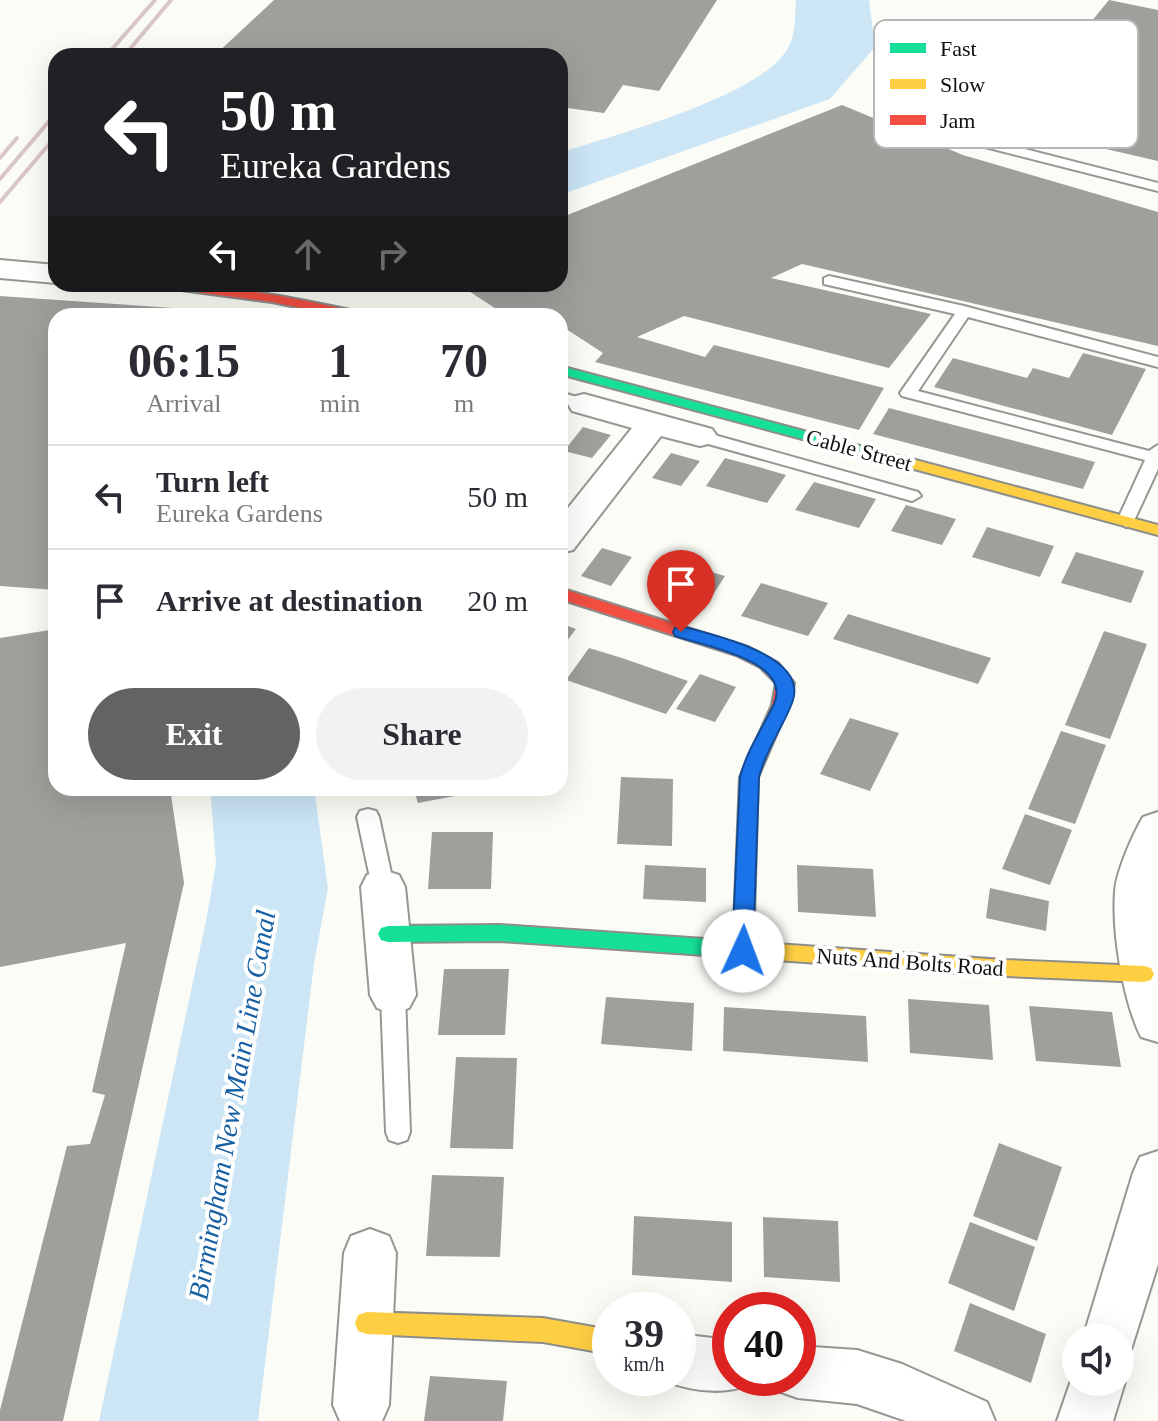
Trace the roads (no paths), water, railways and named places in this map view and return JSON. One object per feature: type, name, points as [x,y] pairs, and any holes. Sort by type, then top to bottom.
[{"type":"street","points":[[0,269],[48,273]]},
{"type":"street","points":[[227,292],[322,308]]},
{"type":"street","name":"Cable Street","points":[[568,372],[1158,530]]},
{"type":"street","points":[[572,400],[700,436]]},
{"type":"street","points":[[568,532],[653,423]]},
{"type":"street","points":[[568,596],[742,651],[766,660],[781,674],[787,689],[784,702],[756,752],[749,777],[743,951]]},
{"type":"street","points":[[1158,828],[1137,890],[1144,974],[1158,1023]]},
{"type":"street","points":[[383,887],[393,995]]},
{"type":"street","name":"Nuts And Bolts Road","points":[[388,934],[500,933],[743,951],[1144,974]]},
{"type":"street","points":[[1114,1324],[1158,1173]]},
{"type":"street","points":[[361,1413],[370,1253]]},
{"type":"street","points":[[367,1323],[543,1330],[592,1339]]},
{"type":"street","points":[[816,1374],[857,1377],[902,1391],[967,1421]]},
{"type":"street","points":[[1085,1421],[1093,1396]]},
{"type":"lane","points":[[1005,148],[1158,187]]},
{"type":"lane","points":[[829,281],[964,311],[1158,362]]},
{"type":"lane","points":[[964,311],[908,393],[1156,454],[1126,521]]},
{"type":"lane","points":[[700,436],[912,496]]},
{"type":"lane","points":[[368,817],[383,887]]},
{"type":"lane","points":[[393,995],[398,1132]]},
{"type":"water","points":[[796,0],[869,0],[874,48],[830,99],[568,192],[568,150],[684,112],[749,83],[773,66],[788,48],[795,25]]},
{"type":"water","name":"Birmingham New Main Line Canal","points":[[211,796],[315,796],[328,888],[314,964],[258,1421],[99,1421],[207,916],[216,863]]},
{"type":"railway","points":[[113,48],[155,0]]},
{"type":"railway","points":[[131,48],[171,0]]},
{"type":"railway","points":[[0,179],[48,122]]},
{"type":"railway","points":[[0,158],[17,138]]},
{"type":"railway","points":[[0,202],[48,145]]}]
